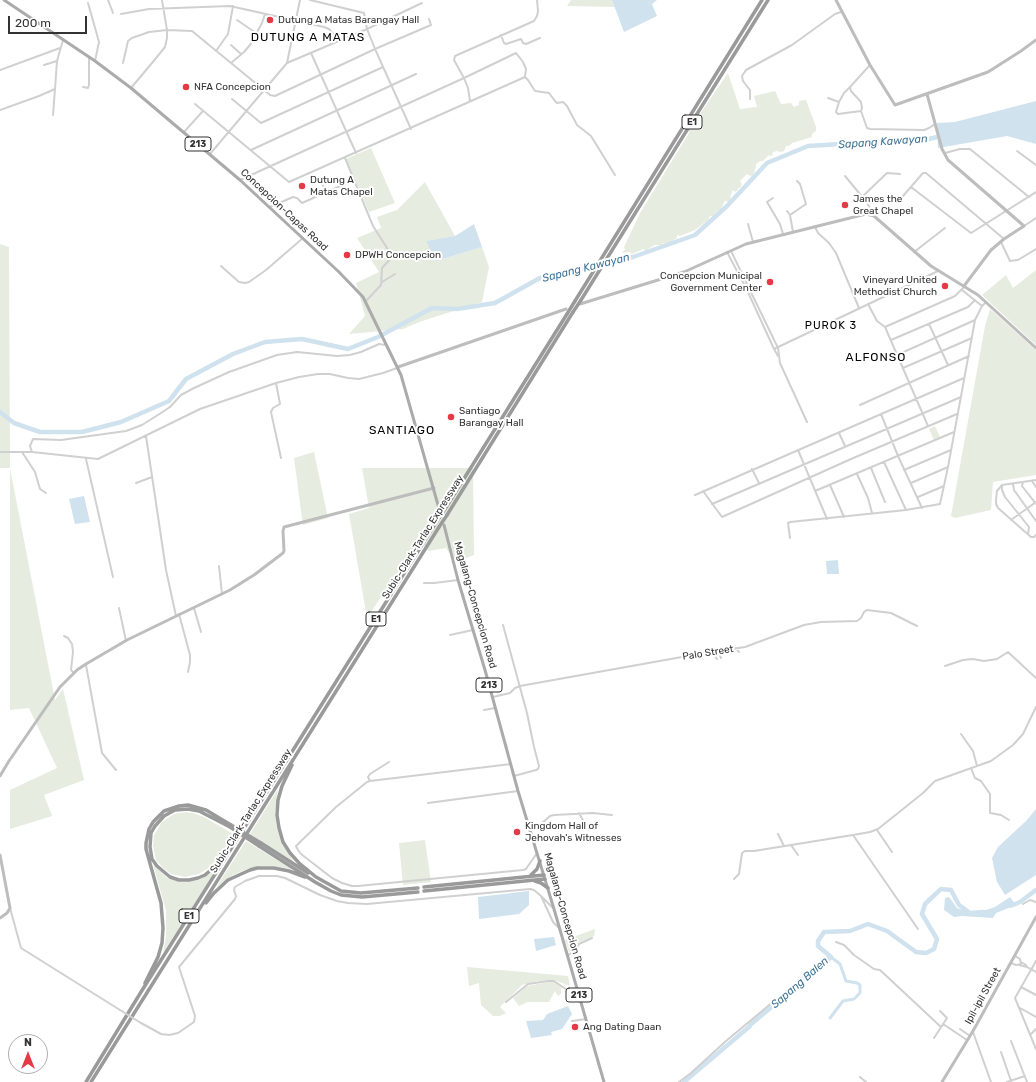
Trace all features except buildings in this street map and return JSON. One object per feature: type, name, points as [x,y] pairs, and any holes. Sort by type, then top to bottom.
[{"type":"highway","name":"Subic-Clark-Tarlac Expressway","points":[[86,1082],[141,992],[438,521],[762,0]]},
{"type":"highway","name":"Subic-Clark-Tarlac Expressway","points":[[91,1082],[573,312],[581,302],[615,244],[768,0]]},
{"type":"highway","points":[[296,755],[282,786],[278,800],[277,815],[279,828],[283,842],[290,853],[316,878]]},
{"type":"highway","points":[[141,992],[158,957],[162,943],[163,928],[161,903],[146,849],[146,843],[149,829],[153,822],[164,811],[179,806],[188,805],[206,810],[316,882],[331,891],[349,897],[362,897],[418,890],[361,893],[341,891],[260,845]]},
{"type":"highway","points":[[230,826],[199,811],[188,809],[175,810],[164,816],[151,833],[150,847],[152,859],[162,872],[170,877],[179,880],[198,878],[213,868],[238,840]]},
{"type":"highway","points":[[528,879],[535,872],[540,860]]},
{"type":"highway","points":[[194,918],[221,886],[235,876],[250,870],[265,868],[283,869],[297,873],[316,882]]},
{"type":"highway","points":[[424,889],[545,877]]},
{"type":"highway","points":[[528,879],[538,882],[548,888]]},
{"type":"main road","name":"Concepcion-Capas Road","points":[[4,0],[95,61],[130,88],[210,154],[270,207],[339,272],[366,301],[398,367]]},
{"type":"main road","name":"213","points":[[398,367],[440,512]]},
{"type":"main road","name":"Magalang-Concepcion Road","points":[[444,524],[458,580],[518,791],[540,860],[604,1082]]},
{"type":"street","points":[[108,0],[113,14]]},
{"type":"street","points":[[130,88],[165,47],[167,38],[162,0]]},
{"type":"street","points":[[210,154],[286,63],[300,0]]},
{"type":"street","points":[[310,0],[362,12],[365,15],[367,29],[375,49],[390,85],[402,106],[411,129]]},
{"type":"street","points":[[470,102],[468,88],[454,60],[455,56],[534,21],[538,11],[537,0]]},
{"type":"street","points":[[836,0],[870,65],[895,105],[988,72],[1021,52],[1036,40]]},
{"type":"street","points":[[88,3],[99,45],[95,61]]},
{"type":"street","points":[[286,63],[367,29],[422,3]]},
{"type":"street","points":[[216,51],[228,33],[233,6]]},
{"type":"street","points":[[121,14],[149,9],[233,6],[329,29],[338,40]]},
{"type":"street","points":[[750,99],[750,90],[743,81],[742,76],[746,70],[792,45],[834,14],[841,12]]},
{"type":"street","points":[[231,63],[246,50],[262,23],[265,14]]},
{"type":"street","points":[[123,62],[129,39],[140,34],[166,30],[192,30],[270,95],[275,96],[375,49],[431,25],[429,19]]},
{"type":"street","points":[[237,20],[256,33]]},
{"type":"street","points":[[501,35],[504,43],[506,44],[521,39],[523,43],[526,44],[540,38]]},
{"type":"street","points":[[53,115],[57,61],[63,40]]},
{"type":"street","points":[[231,45],[241,54]]},
{"type":"street","points":[[0,70],[60,48]]},
{"type":"street","points":[[311,53],[356,153]]},
{"type":"street","points":[[240,180],[516,54],[526,69],[525,77],[535,91],[548,92],[555,101],[563,102],[567,106],[577,125],[591,136],[615,175]]},
{"type":"street","points":[[83,87],[88,88],[89,85],[88,57]]},
{"type":"street","points":[[44,65],[57,61]]},
{"type":"street","points":[[861,111],[838,114],[836,112],[844,93],[870,65]]},
{"type":"street","points":[[232,99],[261,123],[383,68]]},
{"type":"street","points":[[251,150],[416,74]]},
{"type":"street","points":[[194,104],[289,182],[525,77]]},
{"type":"street","points":[[850,87],[851,91],[861,102],[861,111],[867,128],[924,130],[936,126]]},
{"type":"street","points":[[0,110],[55,89]]},
{"type":"street","points":[[927,94],[942,150],[948,160],[1008,210],[1024,226]]},
{"type":"street","points":[[828,98],[839,102]]},
{"type":"street","points":[[184,132],[203,111]]},
{"type":"street","points":[[944,154],[960,149],[970,149],[1029,197]]},
{"type":"street","points":[[1017,151],[1036,165]]},
{"type":"street","points":[[344,158],[373,226],[391,255],[391,259],[382,268],[382,282],[379,288],[366,301]]},
{"type":"street","points":[[904,196],[923,173],[926,173],[986,223],[1003,240],[1010,261],[1018,260],[1036,249]]},
{"type":"street","points":[[862,197],[887,174],[900,174]]},
{"type":"street","points":[[845,176],[873,212],[874,216],[914,252],[938,271],[964,286],[986,302],[1036,348]]},
{"type":"street","points":[[321,178],[325,192]]},
{"type":"street","points":[[302,203],[354,180]]},
{"type":"street","points":[[790,215],[806,204],[800,184],[797,181]]},
{"type":"street","points":[[911,187],[969,233],[972,233],[1036,192]]},
{"type":"street","points":[[270,207],[293,196],[306,207]]},
{"type":"street","points":[[773,198],[768,202],[780,224],[783,234]]},
{"type":"street","points":[[787,211],[790,215],[793,232]]},
{"type":"street","points":[[581,302],[680,273],[753,242],[866,214],[874,216]]},
{"type":"street","points":[[885,327],[955,296],[962,290],[991,250],[1036,218]]},
{"type":"street","points":[[748,224],[753,242]]},
{"type":"street","points":[[814,226],[818,233],[829,243],[836,253],[859,308]]},
{"type":"street","points":[[914,252],[945,228]]},
{"type":"street","points":[[221,266],[239,282],[249,282],[266,270],[302,238]]},
{"type":"street","points":[[729,252],[778,348],[783,370],[807,422]]},
{"type":"street","points":[[729,252],[779,357]]},
{"type":"street","points":[[774,349],[938,271]]},
{"type":"street","points":[[382,282],[395,274]]},
{"type":"street","points":[[962,290],[982,306]]},
{"type":"street","points":[[891,340],[968,307],[975,300]]},
{"type":"street","points":[[790,538],[789,522],[906,510],[940,504],[975,320],[982,306],[986,302]]},
{"type":"street","points":[[868,304],[877,321],[885,327],[928,426]]},
{"type":"street","points":[[0,452],[32,452],[86,459],[100,459],[114,450],[200,409],[276,383],[293,378],[318,374],[330,374],[359,379],[384,373],[566,309]]},
{"type":"street","points":[[897,355],[975,320]]},
{"type":"street","points":[[930,324],[948,365]]},
{"type":"street","points":[[903,368],[972,338]]},
{"type":"street","points":[[32,452],[30,446],[33,439],[61,440],[126,431],[142,425],[170,407],[181,395],[194,388],[229,372],[277,355],[297,352],[337,356],[350,355],[379,344],[387,344]]},
{"type":"street","points":[[860,405],[969,356]]},
{"type":"street","points":[[695,495],[964,378]]},
{"type":"street","points":[[276,383],[280,404],[273,408],[271,412],[281,458]]},
{"type":"street","points":[[712,504],[922,412],[961,397]]},
{"type":"street","points":[[881,414],[904,470],[922,508]]},
{"type":"street","points":[[703,491],[722,517],[958,414]]},
{"type":"street","points":[[815,491],[954,432]]},
{"type":"street","points":[[839,433],[845,447]]},
{"type":"street","points":[[146,436],[166,570],[190,655],[188,672]]},
{"type":"street","points":[[798,450],[827,519]]},
{"type":"street","points":[[904,470],[951,450]]},
{"type":"street","points":[[22,452],[35,472],[40,489],[46,493]]},
{"type":"street","points":[[86,459],[113,577]]},
{"type":"street","points":[[884,462],[906,510]]},
{"type":"street","points":[[910,483],[948,467]]},
{"type":"street","points":[[870,468],[885,502]]},
{"type":"street","points":[[752,469],[759,483]]},
{"type":"street","points":[[857,474],[868,498],[872,514]]},
{"type":"street","points":[[136,483],[152,476]]},
{"type":"street","points":[[1036,480],[1002,485],[997,492],[996,504],[998,508],[1032,538],[1036,535]]},
{"type":"street","points":[[1032,481],[1036,487]]},
{"type":"street","points":[[1012,520],[1036,503],[1022,486],[1022,482]]},
{"type":"street","points":[[1013,484],[1014,490],[1036,521]]},
{"type":"street","points":[[830,485],[844,517]]},
{"type":"street","points":[[1002,485],[1002,490],[1005,497],[1029,527],[1028,534]]},
{"type":"street","points":[[917,497],[944,486]]},
{"type":"street","points":[[0,776],[8,761],[59,690],[74,674],[86,664],[126,641],[222,594],[249,578],[282,554],[284,551],[284,528],[434,488]]},
{"type":"street","points":[[219,566],[222,594]]},
{"type":"street","points":[[424,583],[434,584],[458,580]]},
{"type":"street","points":[[193,607],[196,610],[201,632]]},
{"type":"street","points":[[119,608],[126,641]]},
{"type":"street","name":"Palo Street","points":[[492,698],[510,693],[513,689],[520,686],[708,652],[745,647],[804,625],[821,622],[857,621],[867,610],[891,613],[918,626]]},
{"type":"street","points":[[503,625],[520,686],[539,768],[514,776]]},
{"type":"street","points":[[450,635],[473,630]]},
{"type":"street","points":[[64,636],[70,640],[72,644],[73,652],[71,670],[74,674]]},
{"type":"street","points":[[736,648],[739,652]]},
{"type":"street","points":[[718,651],[721,658]]},
{"type":"street","points":[[708,652],[708,657]]},
{"type":"street","points":[[712,652],[717,659]]},
{"type":"street","points":[[945,666],[963,660],[972,659],[984,661],[997,659],[1008,652],[1036,678]]},
{"type":"street","points":[[86,664],[102,753],[116,770]]},
{"type":"street","points":[[734,879],[739,874],[743,852],[877,830],[923,794],[935,781],[991,761],[1017,741],[1036,707]]},
{"type":"street","points":[[484,710],[495,708]]},
{"type":"street","points":[[961,734],[973,751],[977,766]]},
{"type":"street","points":[[370,780],[368,777],[370,774],[389,762]]},
{"type":"street","points":[[511,764],[370,780],[336,807],[296,846],[306,858],[332,878],[352,886],[523,870],[526,869],[537,852]]},
{"type":"street","points":[[971,768],[975,778],[981,781],[990,794],[990,813],[1001,815],[1009,820]]},
{"type":"street","points":[[428,803],[518,791]]},
{"type":"street","points":[[529,826],[541,824],[550,816],[593,812],[612,815]]},
{"type":"street","points":[[579,813],[586,826]]},
{"type":"street","points":[[877,830],[892,852]]},
{"type":"street","points":[[778,834],[784,846]]},
{"type":"street","points":[[853,835],[918,929]]},
{"type":"street","points":[[791,845],[798,856]]},
{"type":"street","points":[[0,855],[10,908],[21,948],[155,1032],[165,1035],[178,1033],[194,1022],[195,1016],[179,967],[235,899],[234,888],[253,877],[272,876],[286,878],[333,900],[348,903],[367,904],[526,888],[532,889],[554,909]]},
{"type":"street","points":[[541,896],[553,922],[560,929]]},
{"type":"street","points":[[1023,904],[1030,900],[1036,902]]},
{"type":"street","points":[[0,918],[7,914],[10,908]]},
{"type":"street","name":"Ipil-ipil Street","points":[[942,1082],[973,1031],[1036,917]]},
{"type":"street","points":[[568,955],[574,952],[579,944],[592,938]]},
{"type":"street","points":[[836,942],[844,945],[854,955],[874,969],[880,970],[941,1027]]},
{"type":"street","points":[[1015,956],[1027,967]]},
{"type":"street","points":[[1036,961],[1015,996],[1036,1049]]},
{"type":"street","points":[[1011,963],[1027,967],[1036,972]]},
{"type":"street","points":[[680,1082],[712,1053],[815,967]]},
{"type":"street","points":[[506,1002],[528,984],[548,981],[554,981],[567,990],[578,993]]},
{"type":"street","points":[[1021,986],[1036,995]]},
{"type":"street","points":[[1019,1008],[1036,1017]]},
{"type":"street","points":[[934,1038],[947,1018],[940,1011]]},
{"type":"street","points":[[572,1021],[586,1020]]},
{"type":"street","points":[[943,1024],[967,1040]]},
{"type":"street","points":[[1030,1035],[1036,1028]]},
{"type":"street","points":[[960,1029],[970,1036]]},
{"type":"street","points":[[973,1031],[991,1082]]},
{"type":"street","points":[[1011,1041],[1027,1082]]},
{"type":"street","points":[[1001,1052],[1011,1081]]},
{"type":"street","points":[[1007,1082],[1025,1076]]},
{"type":"street","points":[[860,1077],[866,1082]]},
{"type":"shaded area","points":[[571,0],[612,0],[615,7],[567,6]]},
{"type":"shaded area","points":[[728,73],[740,109],[757,107],[754,96],[775,91],[781,104],[791,103],[794,107],[799,105],[799,101],[806,100],[816,127],[816,131],[812,134],[812,137],[792,143],[789,146],[786,146],[784,151],[776,151],[772,153],[773,155],[769,155],[763,161],[756,164],[753,175],[750,176],[747,174],[740,181],[742,184],[740,188],[738,188],[735,192],[733,190],[730,202],[725,201],[719,212],[717,211],[713,216],[710,216],[708,220],[695,230],[680,236],[677,235],[677,238],[671,242],[666,244],[663,243],[662,245],[655,245],[645,251],[644,249],[632,254],[629,252],[622,253],[640,213],[689,133],[689,130]]},
{"type":"shaded area","points":[[371,148],[395,203],[369,212],[346,159]]},
{"type":"shaded area","points":[[425,182],[455,236],[427,241],[436,261],[482,247],[489,267],[482,302],[422,321],[403,329],[349,334],[365,316],[356,283],[379,272],[357,238],[381,228],[377,217],[397,210]]},
{"type":"shaded area","points":[[0,244],[9,247],[10,468],[0,468]]},
{"type":"shaded area","points":[[1036,270],[1036,345],[982,295],[1006,275],[1013,288]]},
{"type":"shaded area","points":[[990,309],[1036,350],[1036,475],[993,482],[991,510],[955,518],[951,516],[985,326]]},
{"type":"shaded area","points":[[935,426],[940,437],[934,440],[929,429]]},
{"type":"shaded area","points":[[314,452],[328,518],[303,525],[294,458]]},
{"type":"shaded area","points":[[10,468],[55,700],[63,689],[84,780],[44,795],[52,816],[10,829],[10,790],[57,768],[29,708],[10,710]]},
{"type":"shaded area","points":[[362,468],[473,468],[474,555],[456,562],[446,548],[429,551],[418,542],[367,618],[349,514],[369,508]]},
{"type":"shaded area","points":[[278,789],[275,812],[277,828],[282,844],[294,862],[250,834]]},
{"type":"shaded area","points":[[185,812],[204,817],[235,835],[210,867],[199,874],[185,877],[171,874],[163,868],[156,860],[153,846],[154,835],[162,822],[174,814]]},
{"type":"shaded area","points":[[425,840],[431,882],[403,885],[399,843]]},
{"type":"shaded area","points":[[246,841],[290,869],[262,866],[247,869],[233,875],[217,887],[217,886]]},
{"type":"shaded area","points":[[153,864],[167,878],[181,882],[201,879],[216,869],[163,953],[166,936],[166,911]]},
{"type":"shaded area","points":[[595,929],[594,936],[578,943],[573,950],[569,952],[565,940]]},
{"type":"shaded area","points":[[467,967],[568,976],[570,986],[554,980],[538,981],[522,985],[500,1007],[506,1013],[500,1016],[493,1016],[481,1005],[479,983],[469,986]]},
{"type":"shaded area","points":[[554,982],[561,987],[561,994],[558,996],[555,991],[549,1002],[528,1002],[519,1006],[513,998],[527,986]]},
{"type":"water","points":[[612,0],[657,0],[652,4],[657,16],[624,32]]},
{"type":"water","points":[[1036,101],[1036,144],[1007,136],[938,148],[937,123],[955,122]]},
{"type":"water","points":[[474,224],[482,247],[436,261],[426,241],[455,236]]},
{"type":"water","points":[[84,496],[90,522],[75,524],[69,499]]},
{"type":"water","points":[[838,560],[839,574],[827,574],[826,561]]},
{"type":"water","points":[[1036,809],[1036,875],[1005,895],[997,882],[992,858],[998,847],[1026,821]]},
{"type":"water","points":[[529,891],[529,905],[519,914],[479,919],[478,897]]},
{"type":"water","points":[[949,897],[957,908],[974,914],[995,907],[1010,897],[1016,905],[996,913],[993,918],[962,916],[954,917],[944,910],[945,898]]},
{"type":"water","points":[[554,937],[556,945],[536,951],[534,939]]},
{"type":"water","points":[[568,1006],[572,1014],[562,1029],[551,1032],[552,1035],[531,1038],[526,1021],[543,1020],[547,1014]]},
{"type":"waterway","name":"Sapang Kawayan","points":[[0,412],[14,423],[40,432],[82,432],[121,422],[169,401],[186,379],[233,354],[265,342],[302,339],[348,349],[378,337],[432,308],[457,309],[495,303],[540,278],[633,257],[695,235],[727,206],[767,163],[808,146],[915,142],[942,136]]},
{"type":"waterway","name":"Sapang Balen","points":[[750,1025],[831,957],[818,946],[818,941],[824,932],[850,931],[868,924],[887,931],[916,952],[926,953],[934,949],[937,939],[922,914],[925,904],[941,889],[951,890],[959,905],[970,913],[984,912]]},
{"type":"waterway","name":"Sapang Balen","points":[[1010,906],[1020,902],[1036,890]]},
{"type":"waterway","points":[[830,1018],[843,1001],[854,999],[860,993],[860,985],[846,981],[840,964],[831,957]]},
{"type":"waterway","name":"Sapang Balen","points":[[684,1082],[750,1026]]},
{"type":"place","name":"Dutung A Matas Barangay Hall","points":[[270,20]]},
{"type":"place","name":"NFA Concepcion","points":[[186,87]]},
{"type":"place","name":"Dutung A Matas Chapel","points":[[302,186]]},
{"type":"place","name":"James the Great Chapel","points":[[845,205]]},
{"type":"place","name":"DPWH Concepcion","points":[[347,255]]},
{"type":"place","name":"Concepcion Municipal Government Center","points":[[770,282]]},
{"type":"place","name":"Vineyard United Methodist Church","points":[[945,286]]},
{"type":"place","name":"Santiago Barangay Hall","points":[[451,417]]},
{"type":"place","name":"Kingdom Hall of Jehovah's Witnesses","points":[[517,832]]},
{"type":"place","name":"Ang Dating Daan","points":[[575,1027]]},
{"type":"district","name":"DUTUNG A MATAS","points":[[308,38]]},
{"type":"district","name":"PUROK 3","points":[[831,326]]},
{"type":"district","name":"ALFONSO","points":[[876,358]]},
{"type":"district","name":"SANTIAGO","points":[[402,431]]}]
